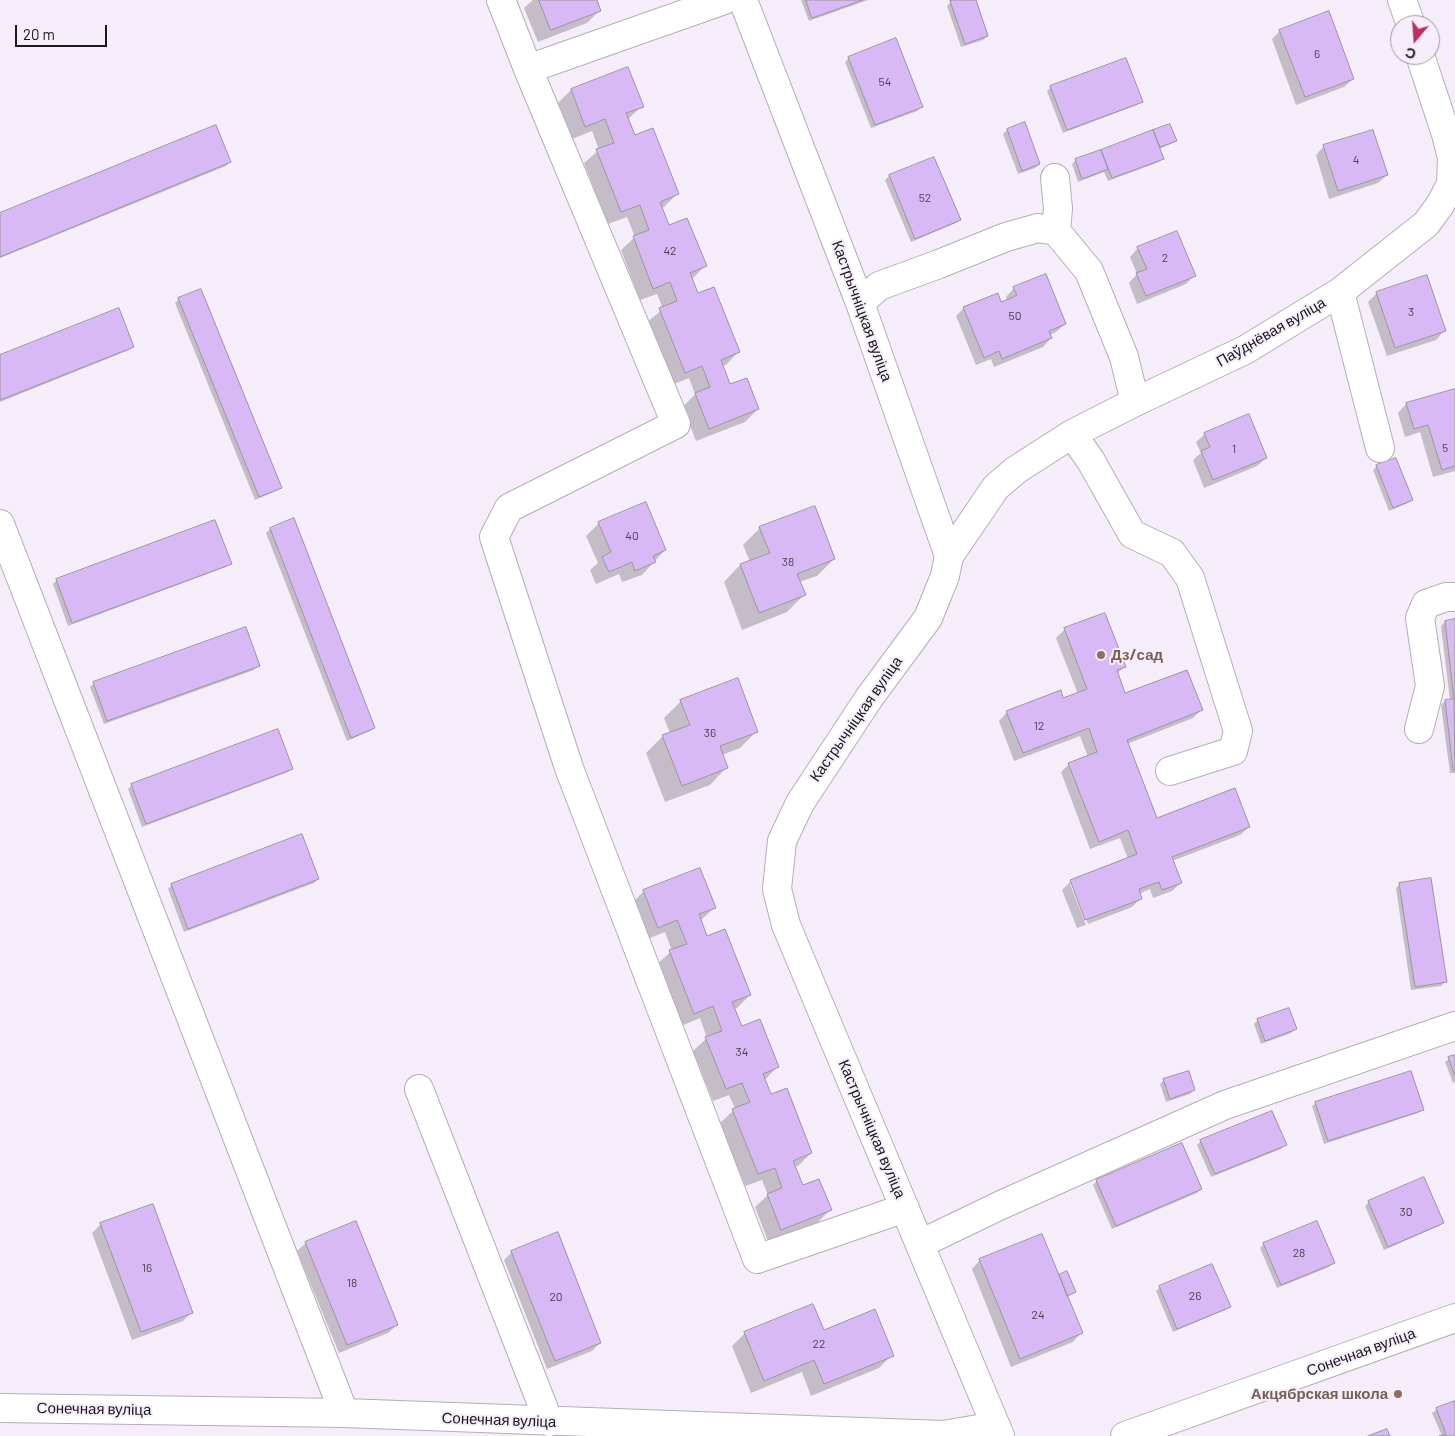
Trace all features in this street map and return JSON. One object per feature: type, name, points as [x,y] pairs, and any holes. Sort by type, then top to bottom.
[{"type":"street","points":[[501,0],[676,424],[508,508],[494,536],[569,768],[757,1259],[905,1208]]},
{"type":"street","points":[[528,69],[724,0]]},
{"type":"street","name":"Кастрычніцкая вуліца","points":[[744,0],[860,303],[949,556],[945,576],[928,618],[869,698],[800,803],[782,841],[777,889],[786,925],[998,1431]]},
{"type":"street","points":[[1402,0],[1407,15]]},
{"type":"street","name":"Паўднёвая вуліца","points":[[949,556],[996,487],[1016,470],[1072,434],[1245,350],[1340,292],[1426,224],[1440,205],[1450,184],[1452,158],[1423,65]]},
{"type":"street","points":[[1055,178],[1058,208],[1056,231]]},
{"type":"street","points":[[860,303],[879,286],[1006,237],[1038,228],[1056,231],[1089,271],[1124,357],[1135,402]]},
{"type":"street","points":[[1340,292],[1380,448]]},
{"type":"street","points":[[1072,434],[1091,461],[1132,534],[1172,553],[1190,578],[1238,731],[1233,751],[1170,771]]},
{"type":"street","points":[[0,524],[344,1413]]},
{"type":"street","points":[[1419,729],[1430,686],[1420,618],[1426,604],[1446,597],[1455,597]]},
{"type":"street","points":[[920,1244],[1225,1105],[1455,1026]]},
{"type":"street","points":[[419,1088],[549,1422]]},
{"type":"street","name":"Сонечная вуліца","points":[[1126,1436],[1455,1318]]},
{"type":"street","name":"Сонечная вуліца","points":[[0,1408],[344,1413],[944,1435],[998,1431]]},
{"type":"building","points":[[539,0],[597,0],[601,11],[551,30]]},
{"type":"building","points":[[806,0],[863,0],[812,18]]},
{"type":"building","points":[[976,0],[988,36],[965,44],[950,1]]},
{"type":"building","points":[[1329,11],[1354,79],[1305,97],[1279,30]]},
{"type":"building","points":[[896,38],[923,107],[875,125],[848,57]]},
{"type":"building","points":[[1126,58],[1143,102],[1067,130],[1050,86]]},
{"type":"building","points":[[628,67],[644,107],[626,113],[635,135],[653,128],[679,194],[660,202],[669,225],[687,218],[707,266],[690,273],[698,293],[714,287],[740,352],[721,360],[730,384],[747,378],[759,409],[709,429],[695,393],[710,387],[702,366],[685,373],[659,308],[677,301],[670,282],[653,289],[633,236],[649,230],[640,205],[621,212],[596,149],[614,143],[605,119],[585,127],[571,89]]},
{"type":"building","points":[[1025,122],[1040,164],[1022,171],[1007,129]]},
{"type":"building","points":[[1170,124],[1177,141],[1160,147],[1153,130]]},
{"type":"building","points":[[216,125],[231,162],[0,257],[0,213]]},
{"type":"building","points":[[1153,130],[1164,159],[1112,178],[1101,150]]},
{"type":"building","points":[[1373,130],[1388,175],[1338,191],[1323,145]]},
{"type":"building","points":[[1101,150],[1108,169],[1082,179],[1075,159]]},
{"type":"building","points":[[934,157],[961,220],[915,239],[889,175]]},
{"type":"building","points":[[1177,231],[1196,276],[1146,296],[1136,273],[1147,269],[1137,247]]},
{"type":"building","points":[[1046,274],[1066,324],[1049,331],[1052,338],[1002,359],[999,351],[984,358],[963,307],[998,293],[1001,302],[1009,299],[1017,295],[1013,287]]},
{"type":"building","points":[[1427,275],[1446,331],[1395,348],[1376,292]]},
{"type":"building","points":[[201,289],[282,488],[259,497],[178,298]]},
{"type":"building","points":[[119,308],[134,347],[0,400],[0,355]]},
{"type":"building","points":[[1455,389],[1455,466],[1442,470],[1428,425],[1414,429],[1406,403]]},
{"type":"building","points":[[1249,414],[1267,458],[1213,480],[1201,451],[1210,447],[1204,433]]},
{"type":"building","points":[[1396,458],[1413,500],[1393,508],[1376,465]]},
{"type":"building","points":[[646,502],[666,550],[653,556],[656,562],[635,571],[632,562],[609,572],[602,557],[611,552],[598,522]]},
{"type":"building","points":[[815,506],[835,559],[797,574],[806,595],[759,613],[740,564],[770,553],[759,527]]},
{"type":"building","points":[[294,518],[375,728],[351,738],[270,528]]},
{"type":"building","points":[[215,520],[232,564],[72,623],[56,579]]},
{"type":"building","points":[[1105,613],[1126,667],[1117,670],[1125,693],[1187,670],[1203,710],[1127,740],[1157,818],[1235,788],[1250,827],[1172,857],[1182,883],[1162,890],[1159,882],[1139,889],[1142,899],[1085,920],[1070,880],[1137,854],[1128,830],[1099,842],[1068,763],[1097,752],[1089,728],[1023,753],[1006,711],[1061,690],[1063,698],[1087,689],[1064,628]]},
{"type":"building","points":[[1455,619],[1455,699],[1454,699],[1445,621]]},
{"type":"building","points":[[246,627],[260,666],[107,721],[93,682]]},
{"type":"building","points":[[738,678],[758,732],[720,746],[728,768],[682,786],[662,735],[690,725],[680,700]]},
{"type":"building","points":[[1454,699],[1455,770],[1453,770],[1445,700]]},
{"type":"building","points":[[278,729],[293,769],[146,824],[131,784]]},
{"type":"building","points":[[302,834],[319,879],[188,929],[171,884]]},
{"type":"building","points":[[700,868],[716,908],[699,914],[707,936],[725,929],[751,995],[732,1002],[742,1026],[760,1019],[779,1067],[763,1074],[771,1094],[787,1088],[812,1153],[793,1161],[803,1185],[819,1179],[832,1210],[781,1230],[767,1194],[782,1188],[775,1168],[758,1174],[732,1109],[750,1102],[742,1083],[726,1089],[705,1037],[722,1031],[713,1006],[694,1014],[669,950],[687,944],[677,920],[658,928],[643,890]]},
{"type":"building","points":[[1431,878],[1447,982],[1415,987],[1399,883]]},
{"type":"building","points":[[1289,1008],[1297,1029],[1265,1041],[1257,1019]]},
{"type":"building","points":[[1455,1055],[1455,1076],[1448,1057]]},
{"type":"building","points":[[1189,1071],[1195,1090],[1170,1099],[1163,1079]]},
{"type":"building","points":[[1411,1071],[1424,1110],[1328,1141],[1315,1102]]},
{"type":"building","points":[[1272,1111],[1287,1145],[1215,1174],[1200,1140]]},
{"type":"building","points":[[1182,1143],[1202,1189],[1116,1226],[1096,1180]]},
{"type":"building","points":[[1424,1177],[1444,1223],[1388,1247],[1368,1201]]},
{"type":"building","points":[[153,1204],[193,1313],[141,1332],[100,1223]]},
{"type":"building","points":[[356,1221],[398,1325],[347,1345],[305,1242]]},
{"type":"building","points":[[1317,1221],[1335,1263],[1281,1285],[1263,1243]]},
{"type":"building","points":[[558,1232],[601,1343],[555,1361],[511,1251]]},
{"type":"building","points":[[1042,1234],[1083,1333],[1020,1359],[979,1259]]},
{"type":"building","points":[[1212,1264],[1231,1307],[1177,1329],[1159,1286]]},
{"type":"building","points":[[1067,1271],[1076,1292],[1067,1296],[1059,1275]]},
{"type":"building","points":[[813,1304],[824,1330],[875,1309],[894,1356],[824,1384],[814,1360],[764,1381],[744,1332]]},
{"type":"building","points":[[1455,1401],[1455,1436],[1439,1436],[1446,1434],[1436,1408]]},
{"type":"building","points":[[1387,1429],[1390,1436],[1368,1436]]},
{"type":"place","name":"Дз/сад","points":[[1101,655]]},
{"type":"place","name":"Акцябрская школа","points":[[1398,1394]]}]
